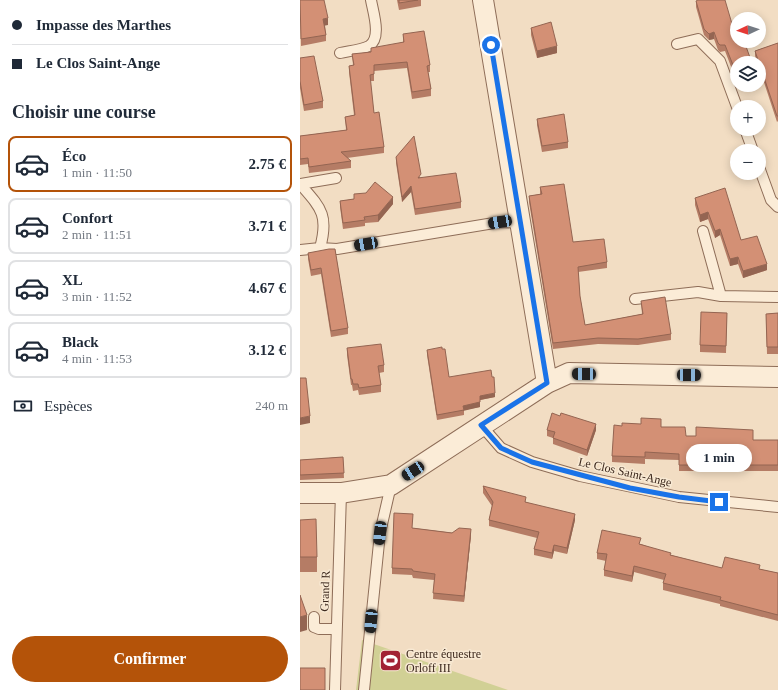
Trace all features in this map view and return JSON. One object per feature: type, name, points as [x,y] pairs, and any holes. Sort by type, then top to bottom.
[{"type":"street","points":[[483,0],[522,224],[547,383]]},
{"type":"street","points":[[300,493],[341,493],[391,485],[547,383],[569,373],[778,377]]},
{"type":"lane","points":[[340,53],[368,46],[374,41],[376,32],[371,0]]},
{"type":"lane","points":[[677,44],[698,40],[720,61],[734,100]]},
{"type":"lane","points":[[300,184],[336,178]]},
{"type":"lane","points":[[764,180],[771,200],[778,206]]},
{"type":"lane","points":[[300,184],[317,204],[323,214],[324,232],[320,248]]},
{"type":"lane","points":[[300,250],[320,248],[337,249],[500,222],[522,224]]},
{"type":"lane","points":[[703,231],[721,296]]},
{"type":"lane","points":[[635,299],[698,292],[721,296],[778,297]]},
{"type":"lane","name":"Le Clos Saint-Ange","points":[[481,425],[501,448],[532,462],[580,476],[679,497],[778,507]]},
{"type":"lane","points":[[364,690],[380,533],[391,485]]},
{"type":"lane","name":"Grand R","points":[[334,690],[341,493]]},
{"type":"lane","points":[[314,617],[314,627],[319,629],[336,629]]},
{"type":"shaded area","name":"Centre équestre Orloff III","points":[[362,640],[508,690],[356,690]]},
{"type":"building","points":[[300,0],[324,0],[328,18],[323,19],[326,35],[301,39]]},
{"type":"building","points":[[399,0],[418,0],[399,3]]},
{"type":"building","points":[[725,0],[730,17],[730,48],[747,48],[749,56],[730,56],[730,58],[725,45],[720,45],[718,43],[714,32],[709,34],[704,29],[696,1]]},
{"type":"building","points":[[551,22],[557,46],[537,51],[531,28]]},
{"type":"building","points":[[424,31],[430,65],[427,66],[431,89],[412,92],[407,62],[374,65],[374,74],[370,75],[374,113],[379,112],[384,147],[341,152],[351,161],[309,167],[308,158],[300,159],[300,136],[347,130],[345,117],[355,115],[349,66],[354,65],[352,54],[371,52],[371,48],[404,42],[403,34]]},
{"type":"building","points":[[778,43],[778,116],[766,84],[766,56],[757,56],[755,51]]},
{"type":"building","points":[[314,56],[323,101],[304,105],[300,81],[300,58]]},
{"type":"building","points":[[564,114],[568,142],[542,146],[537,119]]},
{"type":"building","points":[[414,136],[421,174],[418,178],[456,173],[461,202],[415,209],[411,186],[402,197],[396,157]]},
{"type":"building","points":[[375,182],[393,197],[378,215],[364,217],[365,220],[343,223],[340,201],[354,199],[354,194],[366,193]]},
{"type":"building","points":[[564,184],[573,242],[604,239],[607,262],[578,267],[580,296],[585,325],[643,314],[641,301],[665,297],[671,334],[638,339],[598,338],[553,343],[529,196],[542,194],[540,187]]},
{"type":"building","points":[[725,188],[741,240],[757,236],[767,264],[743,271],[738,257],[730,259],[720,229],[715,231],[708,212],[700,215],[695,198]]},
{"type":"building","points":[[335,249],[348,328],[331,331],[321,268],[311,270],[308,253]]},
{"type":"building","points":[[701,312],[727,313],[726,346],[700,345]]},
{"type":"building","points":[[778,313],[778,347],[767,347],[766,314]]},
{"type":"building","points":[[381,344],[384,365],[378,366],[381,385],[359,388],[358,384],[353,384],[351,379],[347,348]]},
{"type":"building","points":[[442,347],[442,349],[445,349],[449,377],[491,370],[492,377],[494,377],[495,393],[480,396],[480,402],[463,406],[464,410],[437,415],[427,350]]},
{"type":"building","points":[[300,378],[306,378],[310,416],[300,418]]},
{"type":"building","points":[[552,413],[560,416],[561,413],[596,424],[587,450],[553,438],[555,432],[547,430]]},
{"type":"building","points":[[641,418],[661,419],[661,427],[685,427],[686,436],[696,436],[696,427],[753,430],[753,440],[778,440],[778,465],[679,465],[679,454],[645,452],[645,457],[612,456],[614,425],[622,426],[622,423],[641,424]]},
{"type":"building","points":[[343,457],[344,473],[300,475],[300,460]]},
{"type":"building","points":[[483,486],[526,497],[525,502],[575,514],[567,548],[554,545],[552,553],[534,549],[539,532],[489,520],[493,502]]},
{"type":"building","points":[[394,513],[413,514],[412,528],[452,533],[459,528],[471,529],[464,596],[433,593],[435,574],[413,571],[412,569],[392,568]]},
{"type":"building","points":[[316,519],[317,557],[300,557],[300,520]]},
{"type":"building","points":[[602,530],[641,538],[639,544],[671,553],[670,555],[722,568],[725,557],[760,565],[759,569],[778,573],[778,615],[720,600],[721,597],[663,583],[666,574],[634,566],[632,576],[604,570],[607,554],[597,553]]},
{"type":"building","points":[[300,595],[307,615],[300,617]]},
{"type":"building","points":[[300,668],[325,668],[325,690],[300,690]]},
{"type":"place","name":"Centre équestre Orloff III","points":[[390,661]]},
{"type":"route","points":[[491,45],[547,383],[481,425],[501,448],[532,462],[580,476],[630,488],[679,497],[719,502]]}]
